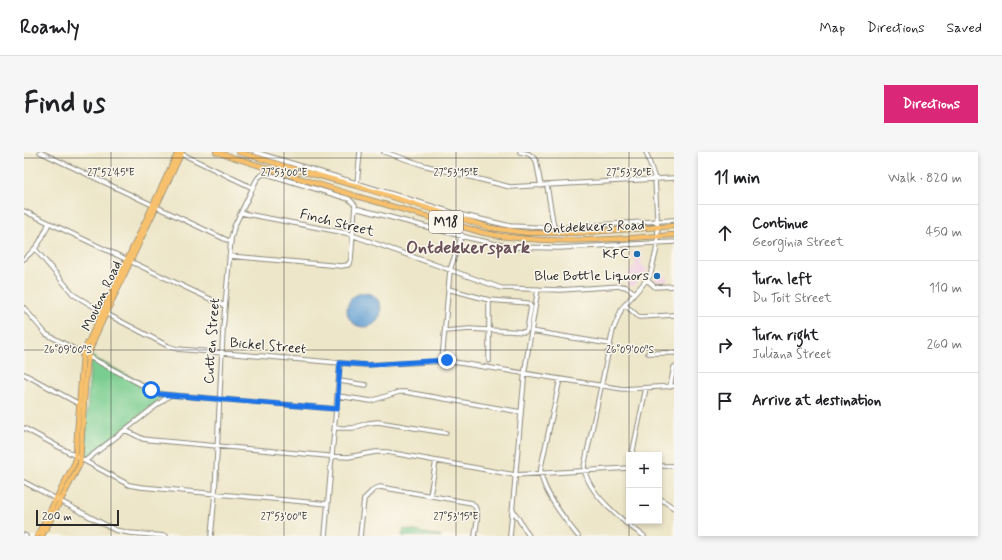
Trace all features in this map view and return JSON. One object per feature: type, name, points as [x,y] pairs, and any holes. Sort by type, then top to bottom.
[{"type":"main road","name":"Mouton Road","points":[[81,405],[88,357],[94,339],[179,152]]},
{"type":"main road","name":"Ontdekkers Road","points":[[216,152],[356,196],[484,233],[505,237],[578,241],[674,234]]},
{"type":"main road","name":"Ontdekkers Road","points":[[239,152],[356,186],[491,228],[528,232],[576,233],[658,224],[674,226]]},
{"type":"main road","name":"Mouton Road","points":[[81,459],[83,353],[105,313]]},
{"type":"main road","points":[[37,536],[78,468],[81,459]]},
{"type":"main road","points":[[42,536],[58,500]]},
{"type":"street","points":[[40,152],[231,242]]},
{"type":"street","points":[[179,152],[253,188]]},
{"type":"street","name":"Ontdekkers Road","points":[[255,152],[454,214],[496,224],[519,227],[554,228],[658,224],[674,220]]},
{"type":"street","points":[[357,184],[360,152]]},
{"type":"street","points":[[384,152],[392,153],[423,165],[508,187],[674,178]]},
{"type":"street","points":[[520,152],[532,156],[536,160],[541,186]]},
{"type":"street","points":[[644,536],[622,520],[607,506],[592,486],[585,471],[584,465],[613,330],[625,305],[652,273],[658,243],[655,179],[646,152]]},
{"type":"street","name":"Cutten Street","points":[[211,536],[215,493],[225,306],[231,242],[234,227],[258,178],[261,175],[267,174],[349,199],[354,203],[355,208]]},
{"type":"street","points":[[547,186],[554,228]]},
{"type":"street","points":[[230,256],[341,266],[349,264],[355,208]]},
{"type":"street","name":"Ontdekkers Road","points":[[355,208],[498,245],[523,248],[560,248],[674,242]]},
{"type":"street","points":[[24,211],[225,306]]},
{"type":"street","name":"Finch Street","points":[[241,213],[353,235],[501,288],[560,290],[621,286],[626,287],[635,293]]},
{"type":"street","points":[[24,259],[36,250],[49,223]]},
{"type":"street","points":[[442,360],[450,270],[462,235]]},
{"type":"street","name":"Bickel Street","points":[[36,250],[74,295],[105,313],[171,347],[369,365],[442,360],[623,389],[672,387]]},
{"type":"street","points":[[647,280],[655,287],[674,286]]},
{"type":"street","points":[[445,331],[470,329],[525,332],[527,330],[531,307],[528,303],[489,300],[448,289]]},
{"type":"street","points":[[510,536],[525,373],[538,289]]},
{"type":"street","points":[[489,300],[489,361]]},
{"type":"street","points":[[625,305],[639,317],[674,315]]},
{"type":"street","points":[[24,308],[46,334],[155,393],[337,409]]},
{"type":"street","points":[[531,331],[610,344]]},
{"type":"street","points":[[648,353],[674,353]]},
{"type":"street","points":[[325,536],[340,363]]},
{"type":"street","points":[[672,387],[674,367]]},
{"type":"street","points":[[24,374],[81,405]]},
{"type":"street","points":[[560,379],[540,473],[542,480],[559,511],[578,536]]},
{"type":"street","points":[[339,381],[366,385]]},
{"type":"street","points":[[633,452],[646,388]]},
{"type":"street","points":[[338,396],[372,401],[398,392],[405,392],[521,412]]},
{"type":"street","points":[[81,459],[125,430],[170,395]]},
{"type":"street","points":[[335,428],[353,428],[368,423],[378,422],[446,433]]},
{"type":"street","points":[[24,428],[129,484],[140,487],[328,504]]},
{"type":"street","points":[[125,430],[148,440],[332,457],[352,457],[382,452],[515,475],[626,468]]},
{"type":"street","points":[[430,495],[436,461]]},
{"type":"street","points":[[662,466],[674,466]]},
{"type":"street","points":[[24,482],[115,530],[130,533],[166,536]]},
{"type":"street","points":[[360,536],[364,498],[376,488],[386,487],[472,504],[477,513],[475,536]]},
{"type":"street","points":[[662,500],[674,508]]},
{"type":"street","points":[[513,510],[529,536]]},
{"type":"shaded area","points":[[632,252],[642,252],[641,264],[648,270],[634,286],[630,286],[627,284],[631,280],[628,273],[633,267],[637,269],[634,265],[636,263],[634,258],[632,258]]},
{"type":"shaded area","points":[[657,273],[666,275],[665,277],[668,278],[667,281],[656,282],[655,280]]},
{"type":"green space","points":[[91,356],[165,395],[86,458],[84,456]]},
{"type":"green space","points":[[404,529],[441,536],[402,536]]},
{"type":"water","points":[[361,293],[367,293],[371,294],[378,300],[381,310],[380,317],[374,324],[367,327],[361,327],[357,326],[350,320],[347,313],[347,307],[348,303],[354,296]]},
{"type":"place","name":"KFC","points":[[637,254]]},
{"type":"place","name":"Blue Bottle Liquors","points":[[657,276]]},
{"type":"district","name":"Ontdekkerspark","points":[[468,248]]},
{"type":"route","points":[[151,390],[159,394],[337,409],[340,363],[369,365],[447,360]]}]
